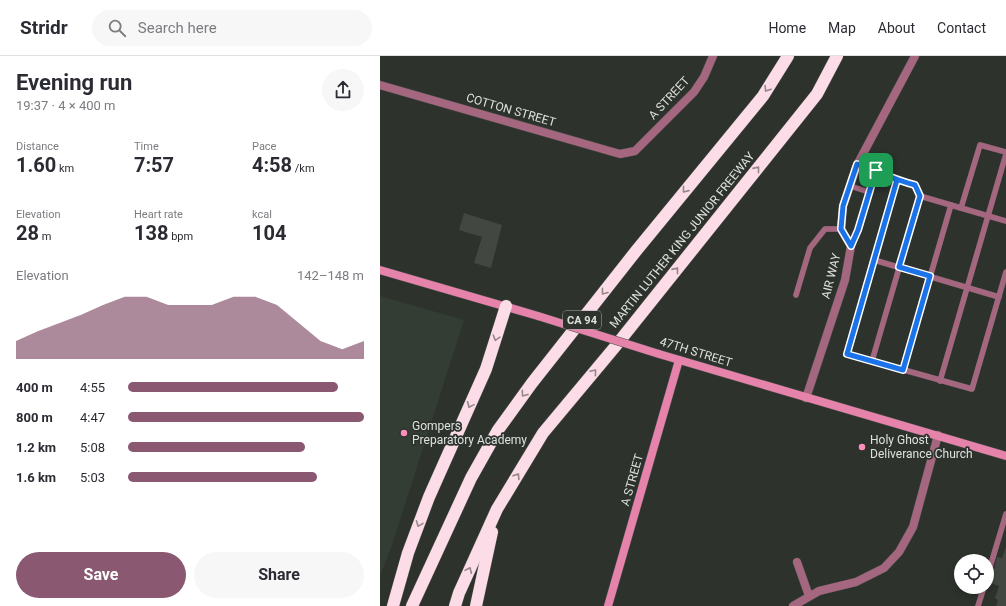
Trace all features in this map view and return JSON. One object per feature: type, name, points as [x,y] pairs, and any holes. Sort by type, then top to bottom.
[{"type":"highway","name":"CA 94","points":[[412,606],[471,478],[498,430],[532,383],[631,257],[763,96],[788,56]]},
{"type":"highway","name":"MARTIN LUTHER KING JUNIOR FREEWAY","points":[[455,606],[459,593],[497,509],[543,433],[614,348],[817,94],[837,56]]},
{"type":"highway","points":[[393,606],[408,553],[429,497],[486,370],[506,306]]},
{"type":"highway","points":[[476,606],[497,509]]},
{"type":"main road","name":"47TH STREET","points":[[380,270],[506,306],[659,354],[1006,456]]},
{"type":"main road","name":"A STREET","points":[[608,606],[679,360]]},
{"type":"street","name":"A STREET","points":[[635,151],[694,92],[704,77],[713,56]]},
{"type":"street","points":[[841,229],[843,206],[857,164],[915,56]]},
{"type":"street","name":"COTTON STREET","points":[[380,85],[620,154],[635,151]]},
{"type":"street","name":"AIR WAY","points":[[806,398],[845,280],[851,246],[841,229]]},
{"type":"street","points":[[793,606],[819,591],[856,582],[884,568],[899,552],[913,527],[938,436]]},
{"type":"street","points":[[797,562],[809,596]]},
{"type":"lane","points":[[940,381],[1006,153],[980,144],[961,208]]},
{"type":"lane","points":[[857,164],[876,170],[897,180],[915,185],[920,196],[872,361]]},
{"type":"lane","points":[[851,246],[858,230],[876,170]]},
{"type":"lane","points":[[897,180],[847,354],[972,389],[1006,272]]},
{"type":"lane","points":[[850,186],[869,192]]},
{"type":"lane","points":[[920,196],[1006,221]]},
{"type":"lane","points":[[903,370],[951,205]]},
{"type":"lane","points":[[796,295],[810,248],[824,229],[841,229]]},
{"type":"lane","points":[[874,260],[999,297]]},
{"type":"lane","points":[[994,554],[1006,514]]},
{"type":"lane","points":[[978,606],[982,594]]},
{"type":"shaded area","name":"Gompers Preparatory Academy","points":[[380,296],[464,320],[392,545],[380,576]]},
{"type":"building","points":[[464,213],[502,225],[491,268],[474,263],[482,237],[459,230]]},
{"type":"building","points":[[1006,547],[1006,606],[996,606],[998,600],[995,598],[999,586],[994,584],[994,568],[997,557],[1002,558]]},
{"type":"place","name":"Gompers Preparatory Academy","points":[[404,433]]},
{"type":"place","name":"Holy Ghost Deliverance Church","points":[[862,447]]},
{"type":"route","points":[[876,170],[858,230],[851,246],[841,229],[843,206],[857,164],[876,170],[897,180],[915,185],[920,196],[899,267],[930,276],[903,370],[847,354],[897,180],[876,170]]}]
